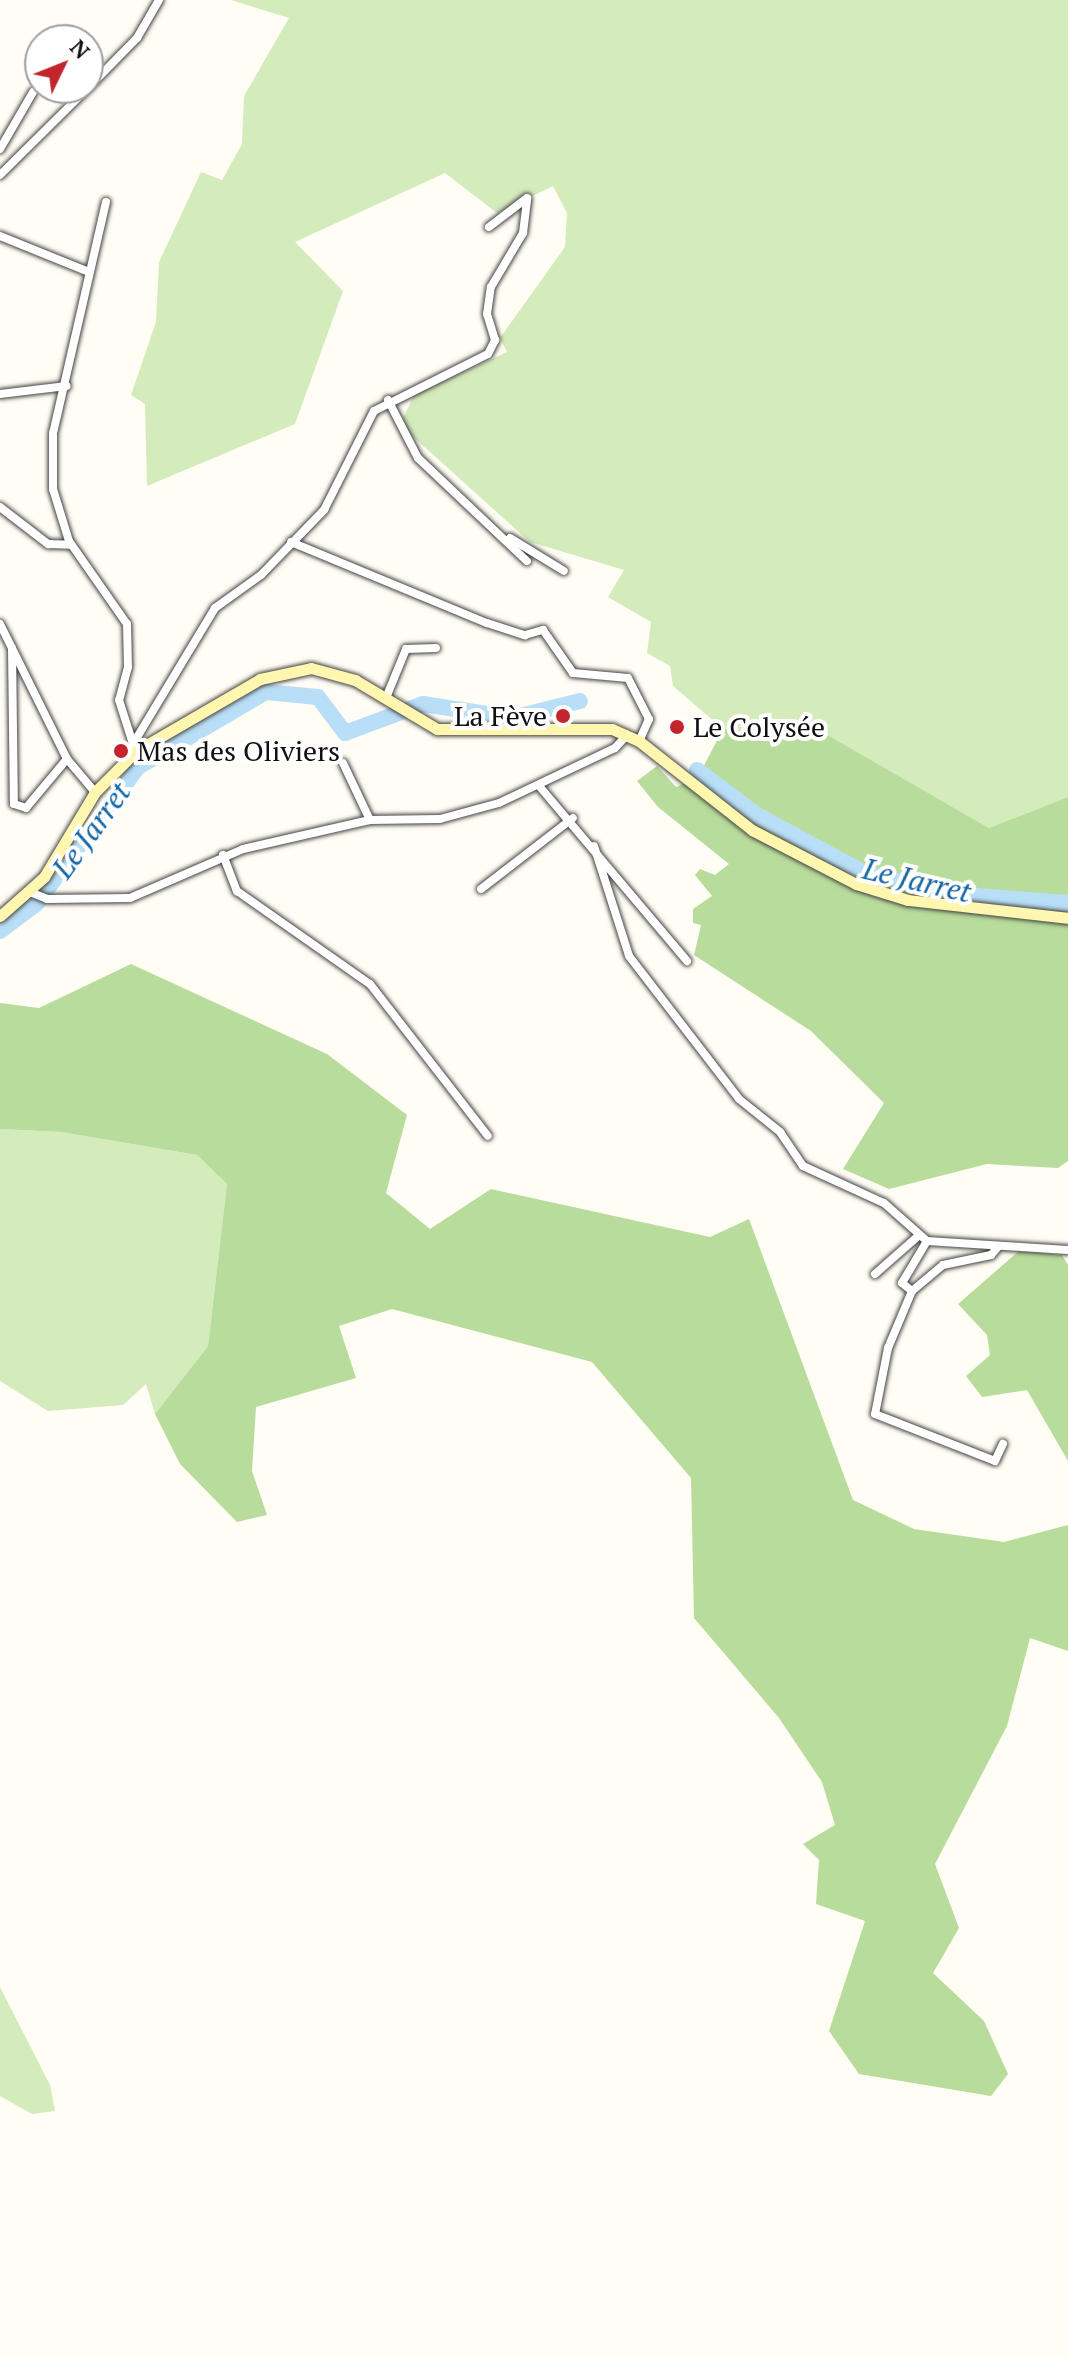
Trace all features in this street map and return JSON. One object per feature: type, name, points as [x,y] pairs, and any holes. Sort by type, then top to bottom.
[{"type":"main road","points":[[2,910],[34,893],[95,792],[134,748],[278,672],[341,673],[390,702],[408,717],[454,730],[581,724],[627,735],[639,741],[752,830],[856,884],[908,900],[1068,918]]},
{"type":"street","points":[[104,72],[137,38],[159,0]]},
{"type":"street","points":[[0,149],[26,104]]},
{"type":"street","points":[[0,175],[72,104]]},
{"type":"street","points":[[134,748],[215,608],[324,510],[374,411],[388,400],[488,354],[495,340],[487,314],[491,287],[523,233],[527,198],[489,227]]},
{"type":"street","points":[[106,202],[67,386],[53,433],[53,489],[71,545],[127,624],[128,667],[119,700],[134,748]]},
{"type":"street","points":[[0,236],[89,272]]},
{"type":"street","points":[[0,394],[67,386]]},
{"type":"street","points":[[388,400],[418,458],[499,531],[527,561]]},
{"type":"street","points":[[0,507],[48,544],[71,545]]},
{"type":"street","points":[[499,531],[564,571]]},
{"type":"street","points":[[291,542],[487,623],[525,635],[543,630],[573,673],[628,678],[645,704],[648,729],[639,741]]},
{"type":"street","points":[[0,624],[67,759],[95,792]]},
{"type":"street","points":[[12,648],[14,804],[26,808],[67,759]]},
{"type":"street","points":[[390,702],[406,649],[436,648]]},
{"type":"street","points":[[34,893],[47,899],[130,898],[223,855],[370,820],[440,819],[540,787],[627,735]]},
{"type":"street","points":[[343,763],[370,820]]},
{"type":"street","points":[[540,787],[573,818],[657,934],[687,961]]},
{"type":"street","points":[[481,889],[573,818]]},
{"type":"street","points":[[594,846],[629,956],[739,1099],[780,1132],[814,1175],[884,1203],[917,1237],[927,1241],[1068,1250]]},
{"type":"street","points":[[223,855],[237,891],[284,917],[350,975],[370,984],[488,1136]]},
{"type":"street","points":[[875,1274],[917,1237]]},
{"type":"street","points":[[912,1291],[902,1283],[927,1241]]},
{"type":"street","points":[[998,1247],[991,1255],[943,1265],[912,1291],[888,1348],[875,1414],[995,1461],[1003,1444]]},
{"type":"green space","points":[[231,0],[1068,0],[1068,797],[989,828],[826,734],[723,729],[673,686],[670,666],[647,653],[651,622],[608,597],[624,570],[530,542],[400,425],[414,395],[507,352],[500,338],[565,247],[567,213],[553,186],[497,213],[445,173],[295,242],[343,291],[295,424],[147,486],[145,404],[131,395],[156,322],[159,262],[201,172],[222,180],[242,144],[244,96],[289,18]]},
{"type":"green space","points":[[723,729],[826,734],[989,828],[1068,797],[1068,1161],[1058,1168],[987,1164],[889,1189],[843,1169],[884,1103],[811,1031],[694,955],[701,925],[693,923],[693,909],[712,896],[695,875],[700,869],[715,875],[729,864],[658,807],[637,781],[657,766],[676,787],[698,777]]},
{"type":"green space","points":[[131,964],[327,1054],[407,1115],[386,1193],[430,1229],[491,1189],[710,1237],[749,1219],[853,1500],[914,1529],[1004,1542],[1068,1525],[1068,1651],[1030,1638],[1007,1726],[935,1864],[959,1928],[933,1973],[984,2021],[1008,2074],[991,2096],[859,2074],[829,2031],[865,1921],[816,1904],[819,1860],[803,1844],[835,1825],[822,1782],[779,1718],[694,1618],[691,1478],[592,1362],[392,1309],[339,1326],[356,1378],[256,1407],[252,1471],[267,1515],[237,1522],[180,1464],[155,1414],[208,1346],[227,1184],[197,1155],[61,1132],[0,1129],[0,1003],[39,1008]]},
{"type":"green space","points":[[0,1129],[61,1132],[197,1155],[227,1184],[208,1346],[155,1414],[146,1384],[123,1405],[48,1411],[0,1381]]},
{"type":"green space","points":[[1019,1251],[1062,1255],[1068,1265],[1068,1461],[1027,1390],[982,1397],[966,1376],[990,1355],[987,1335],[958,1304]]},
{"type":"green space","points":[[0,1987],[50,2085],[55,2111],[32,2114],[0,2096]]},
{"type":"waterway","name":"Le Jarret","points":[[0,931],[37,903],[138,767],[266,692],[318,697],[345,733],[423,704],[512,718],[580,701]]},
{"type":"waterway","name":"Le Jarret","points":[[697,770],[757,815],[866,874],[964,895],[1068,903]]},
{"type":"place","name":"La Fève","points":[[563,716]]},
{"type":"place","name":"Le Colysée","points":[[677,727]]},
{"type":"place","name":"Mas des Oliviers","points":[[121,751]]}]
